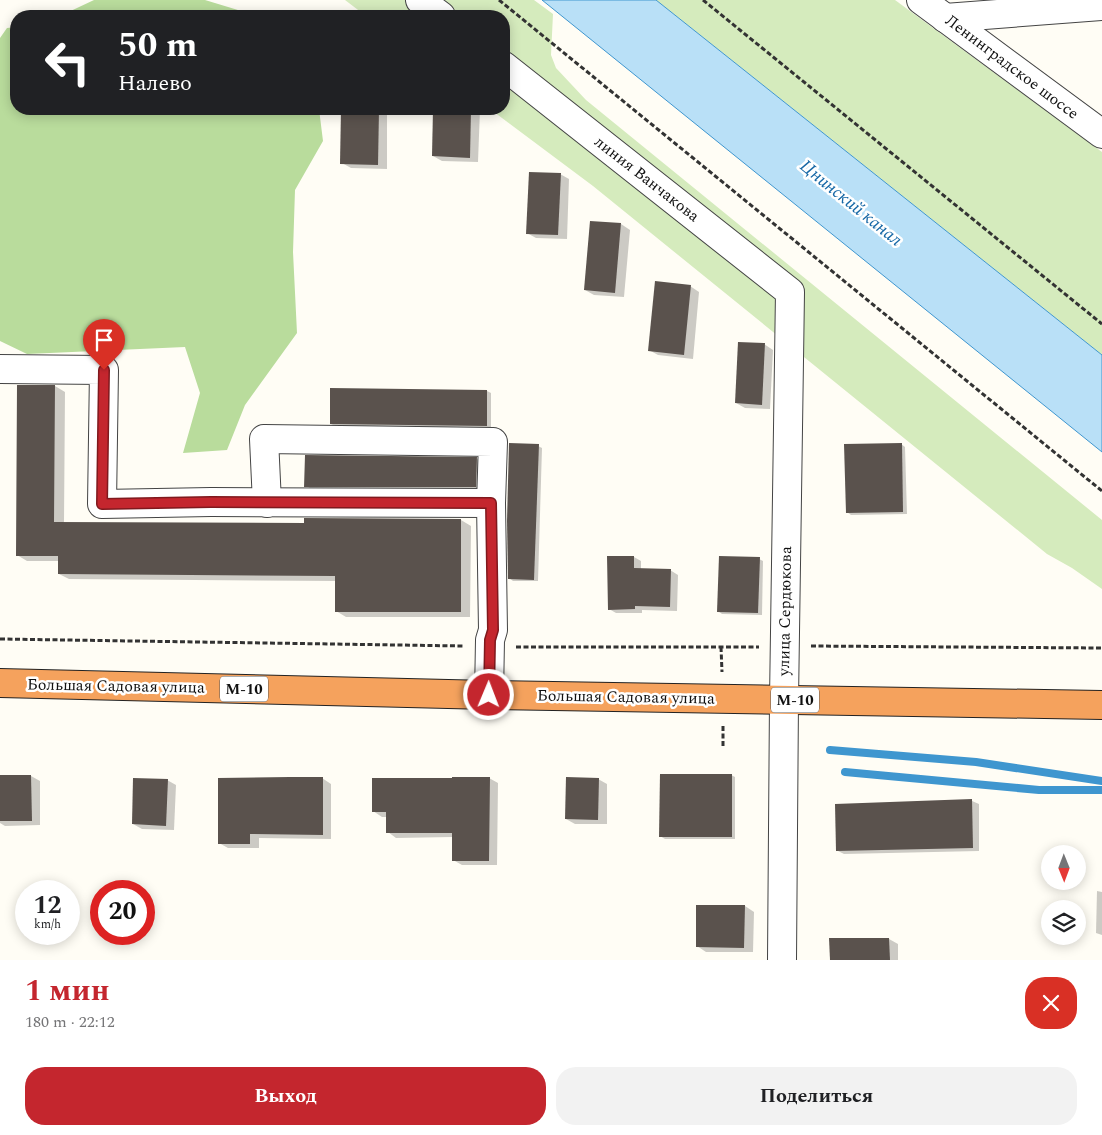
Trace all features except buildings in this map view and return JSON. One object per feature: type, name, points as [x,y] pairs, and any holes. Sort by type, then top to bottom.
[{"type":"highway","name":"Большая Садовая улица","points":[[0,683],[489,695],[1102,705]]},
{"type":"street","points":[[420,0],[433,10]]},
{"type":"street","name":"Ленинградское шоссе","points":[[921,0],[1102,134]]},
{"type":"street","points":[[945,18],[1102,6]]},
{"type":"street","name":"линия Ванчакова","points":[[510,71],[790,292]]},
{"type":"street","name":"улица Сердюкова","points":[[782,960],[790,292]]},
{"type":"street","points":[[0,369],[104,370],[102,504],[491,503]]},
{"type":"street","points":[[267,503],[264,439],[493,442],[491,503],[493,630],[490,646],[489,695]]},
{"type":"path","points":[[499,0],[1102,490]]},
{"type":"path","points":[[703,0],[1102,324]]},
{"type":"path","points":[[0,639],[490,646],[1102,648]]},
{"type":"green space","points":[[94,0],[205,0],[238,10],[73,10]]},
{"type":"green space","points":[[345,0],[534,0],[553,14],[551,55],[556,68],[586,100],[1102,520],[1102,589],[1072,568],[1047,554],[593,186],[498,115],[510,115],[510,10],[358,10]]},
{"type":"green space","points":[[656,0],[895,0],[1102,152],[1102,355]]},
{"type":"green space","points":[[7,28],[10,28],[10,115],[320,115],[323,141],[295,190],[293,252],[297,333],[245,405],[227,450],[183,453],[200,393],[185,347],[27,354],[0,341],[0,38]]},
{"type":"water","name":"Цнинский канал","points":[[542,0],[656,0],[1102,355],[1102,452]]},
{"type":"waterway","points":[[830,750],[976,762],[1102,781]]},
{"type":"waterway","points":[[845,772],[1039,790],[1102,790]]},
{"type":"route","points":[[104,370],[102,504],[211,502],[491,503],[493,630],[490,640],[489,695]]}]
